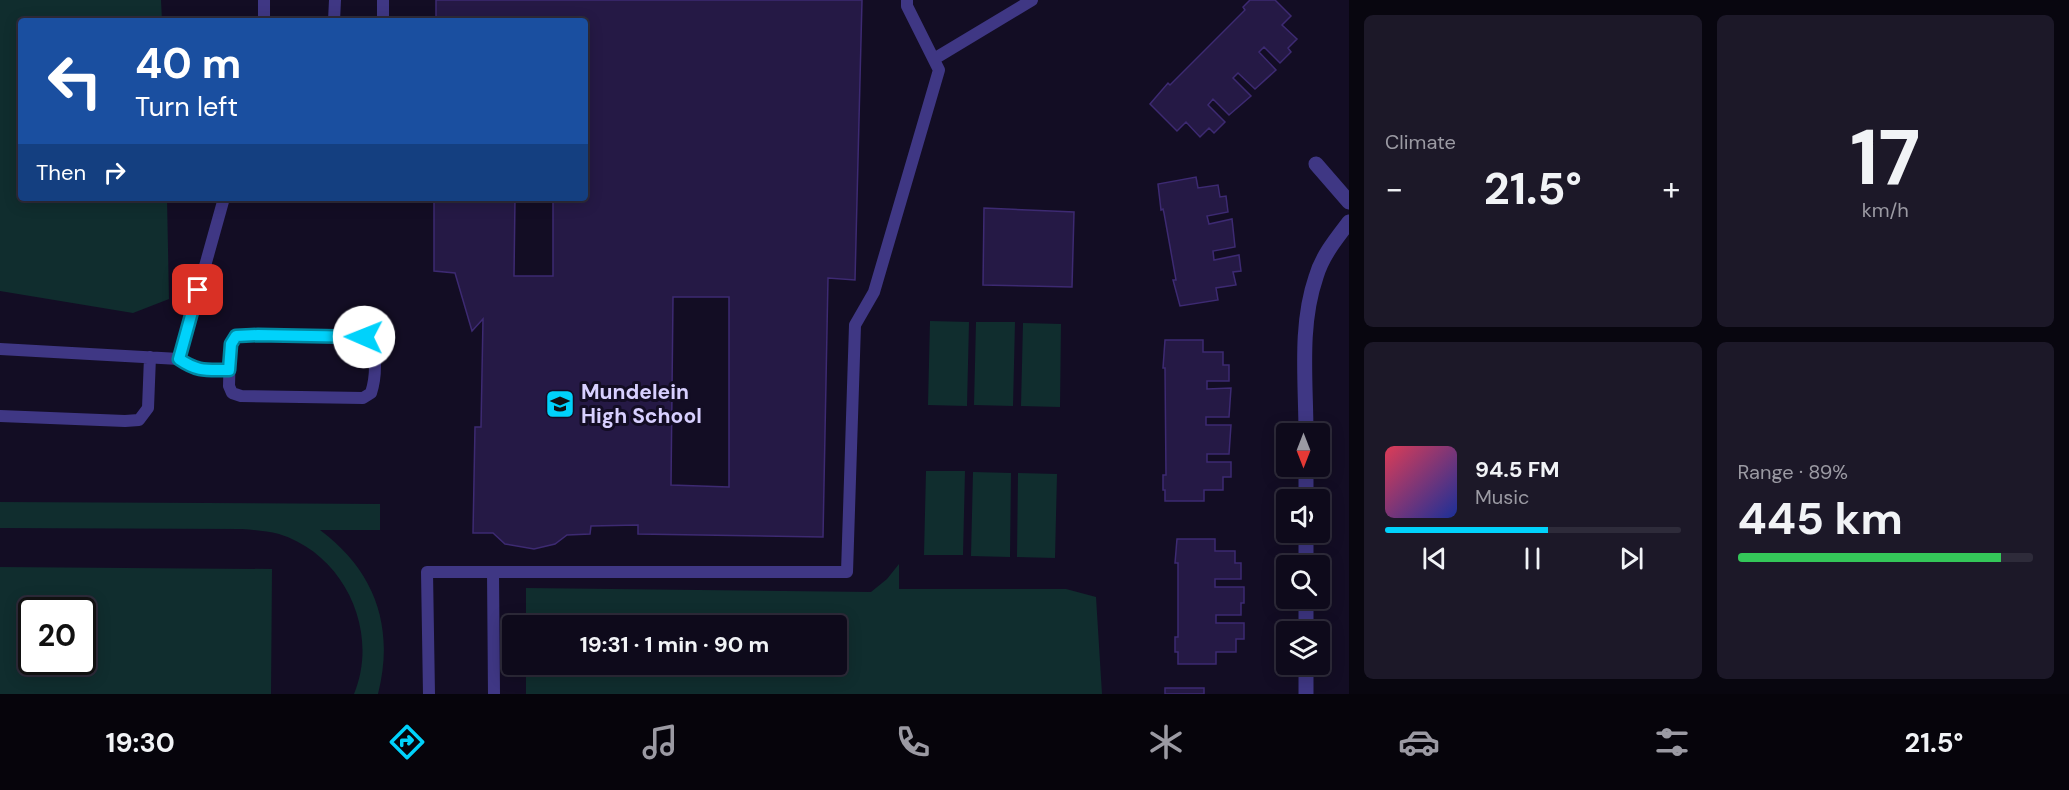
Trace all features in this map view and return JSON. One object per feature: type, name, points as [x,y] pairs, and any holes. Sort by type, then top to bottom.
[{"type":"street","points":[[1316,164],[1349,202]]},
{"type":"street","points":[[1306,423],[1306,320],[1316,276],[1330,246],[1349,222]]},
{"type":"street","points":[[1306,675],[1306,694]]},
{"type":"lane","points":[[264,0],[264,18]]},
{"type":"lane","points":[[334,18],[335,0]]},
{"type":"lane","points":[[383,0],[383,18]]},
{"type":"lane","points":[[429,694],[427,572],[847,572],[855,325],[874,292],[939,70],[907,6],[907,0]]},
{"type":"lane","points":[[1011,0],[1011,14]]},
{"type":"lane","points":[[934,59],[1032,0]]},
{"type":"lane","points":[[179,359],[223,201]]},
{"type":"lane","points":[[236,336],[364,337],[370,339],[373,345],[374,384],[371,393],[363,398],[241,396],[232,393],[229,386],[229,370],[231,344],[236,336]]},
{"type":"lane","points":[[0,349],[179,359],[192,368],[229,370]]},
{"type":"lane","points":[[0,416],[125,422],[139,420],[148,408],[150,357]]},
{"type":"lane","points":[[493,572],[494,694]]},
{"type":"green space","points":[[0,0],[161,0],[162,18],[18,18],[18,201],[167,201],[169,299],[133,313],[0,291]]},
{"type":"green space","points":[[930,321],[969,322],[967,406],[928,405]]},
{"type":"green space","points":[[976,322],[1015,322],[1013,406],[974,405]]},
{"type":"green space","points":[[1023,323],[1061,324],[1060,407],[1021,406]]},
{"type":"green space","points":[[926,471],[965,471],[963,555],[924,555]]},
{"type":"green space","points":[[973,472],[1011,473],[1010,557],[971,556]]},
{"type":"green space","points":[[1018,473],[1057,474],[1055,558],[1017,557]]},
{"type":"green space","points":[[0,502],[380,504],[380,530],[320,530],[355,564],[376,602],[382,623],[384,646],[383,669],[378,694],[354,694],[361,670],[362,645],[359,621],[351,598],[338,577],[322,559],[302,544],[279,534],[242,529],[0,528]]},
{"type":"green space","points":[[899,564],[899,589],[1066,589],[1096,597],[1102,694],[526,694],[526,675],[847,675],[847,615],[526,615],[526,588],[871,592],[887,579]]},
{"type":"green space","points":[[0,567],[272,569],[271,694],[0,694]]},
{"type":"building","points":[[436,0],[862,0],[855,280],[828,278],[823,537],[638,534],[638,525],[591,526],[590,534],[567,535],[555,544],[534,549],[505,544],[493,533],[473,533],[475,427],[481,427],[483,319],[472,331],[455,273],[434,271],[434,201],[515,201],[514,276],[553,276],[553,201],[588,201],[588,18],[436,18]],"holes":[[[673,297],[729,297],[729,487],[671,485]]]},
{"type":"building","points":[[1250,0],[1275,0],[1291,16],[1282,25],[1297,39],[1288,48],[1291,52],[1280,63],[1264,47],[1259,52],[1276,70],[1255,89],[1238,73],[1233,78],[1251,96],[1229,115],[1213,99],[1208,105],[1225,122],[1214,133],[1209,128],[1200,137],[1186,122],[1177,131],[1150,104],[1168,83],[1170,85],[1245,10],[1243,7]]},
{"type":"building","points":[[1196,177],[1198,188],[1218,185],[1220,197],[1226,196],[1228,212],[1207,216],[1209,224],[1232,219],[1235,247],[1213,251],[1214,260],[1239,255],[1241,271],[1233,272],[1236,285],[1216,288],[1218,300],[1180,306],[1173,280],[1176,280],[1164,213],[1163,209],[1161,210],[1158,184]]},
{"type":"building","points":[[984,208],[1074,212],[1072,287],[983,285]]},
{"type":"building","points":[[1165,340],[1203,340],[1203,352],[1223,352],[1223,365],[1229,365],[1229,381],[1207,381],[1207,389],[1231,388],[1229,417],[1206,417],[1206,425],[1231,425],[1229,454],[1207,454],[1207,462],[1231,462],[1231,477],[1223,477],[1223,490],[1204,490],[1204,501],[1165,501],[1163,475],[1166,475],[1165,368],[1163,368]]},
{"type":"building","points":[[1177,539],[1215,539],[1215,551],[1235,551],[1235,563],[1241,563],[1241,579],[1215,579],[1215,587],[1244,587],[1241,615],[1216,615],[1216,623],[1244,623],[1244,639],[1236,639],[1236,652],[1216,652],[1216,664],[1178,664],[1178,652],[1175,652],[1175,637],[1178,637],[1178,563],[1175,563]]},
{"type":"building","points":[[1165,688],[1204,688],[1204,694],[1165,694]]},
{"type":"place","name":"Mundelein High School","points":[[560,404]]},
{"type":"route","points":[[198,290],[179,359],[192,368],[229,370],[231,344],[236,336],[364,337]]}]
